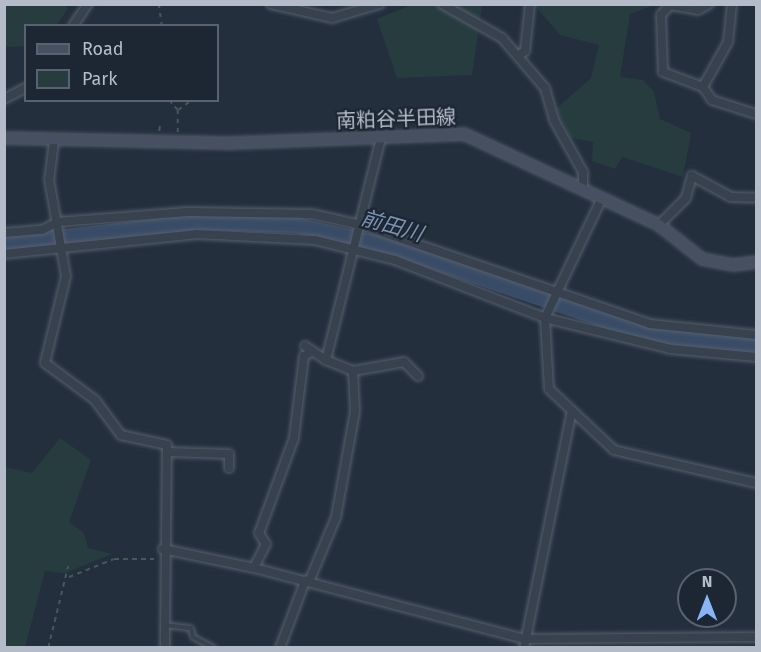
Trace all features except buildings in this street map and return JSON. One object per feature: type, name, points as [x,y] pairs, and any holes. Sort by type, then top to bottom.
[{"type":"main road","name":"南粕谷半田線","points":[[4,138],[178,143],[464,134],[583,189],[601,200],[659,225],[702,259],[732,265],[756,262]]},
{"type":"street","points":[[74,24],[88,4]]},
{"type":"street","points":[[271,4],[332,18],[380,4]]},
{"type":"street","points":[[442,4],[489,28],[518,56],[548,94],[554,120],[583,172],[583,189]]},
{"type":"street","points":[[518,56],[525,51],[530,4]]},
{"type":"street","points":[[709,4],[698,10],[670,5],[661,15],[663,72],[703,87],[712,100],[756,114]]},
{"type":"street","points":[[703,87],[728,42],[732,4]]},
{"type":"street","points":[[4,99],[24,89]]},
{"type":"street","points":[[326,360],[381,137]]},
{"type":"street","points":[[54,141],[49,179],[66,276],[45,363],[94,400],[121,435],[165,441],[167,452],[164,549],[165,648]]},
{"type":"street","points":[[659,225],[686,198],[692,176],[731,197],[756,198]]},
{"type":"street","points":[[601,200],[554,291],[546,316],[545,383],[614,450],[756,483]]},
{"type":"street","points":[[4,233],[42,230],[58,222],[272,212],[360,227],[650,324],[756,335]]},
{"type":"street","points":[[4,254],[240,234],[315,240],[395,260],[546,316],[670,350],[756,357]]},
{"type":"street","points":[[254,568],[266,544],[259,533],[294,438],[304,356],[308,349],[326,360],[353,371],[404,362],[418,376]]},
{"type":"street","points":[[280,648],[336,517],[355,411],[353,371]]},
{"type":"street","points":[[525,643],[572,411]]},
{"type":"street","points":[[167,452],[229,454],[229,468]]},
{"type":"street","points":[[164,549],[254,568],[525,643],[640,638],[756,637]]},
{"type":"street","points":[[639,648],[640,638]]},
{"type":"lane","points":[[165,625],[191,628],[193,637],[214,648]]},
{"type":"path","points":[[159,4],[162,24]]},
{"type":"path","points":[[171,102],[178,110],[178,143]]},
{"type":"path","points":[[178,110],[189,102]]},
{"type":"path","points":[[69,577],[114,559],[164,560]]},
{"type":"path","points":[[48,648],[69,577],[68,566]]},
{"type":"green space","points":[[5,4],[64,5],[68,8],[58,24],[24,24],[24,46],[5,47]]},
{"type":"green space","points":[[411,5],[482,5],[472,75],[397,78],[377,19]]},
{"type":"green space","points":[[654,5],[630,14],[620,77],[643,80],[654,92],[660,119],[691,133],[683,177],[622,157],[615,169],[592,161],[593,142],[571,138],[556,109],[591,78],[599,45],[560,35],[535,6]]},
{"type":"green space","points":[[60,438],[91,460],[69,522],[84,533],[88,548],[112,554],[65,573],[45,571],[25,647],[5,647],[5,467],[32,473]]},
{"type":"waterway","name":"前田川","points":[[4,244],[198,222],[296,225],[384,245],[647,334],[756,345]]}]
